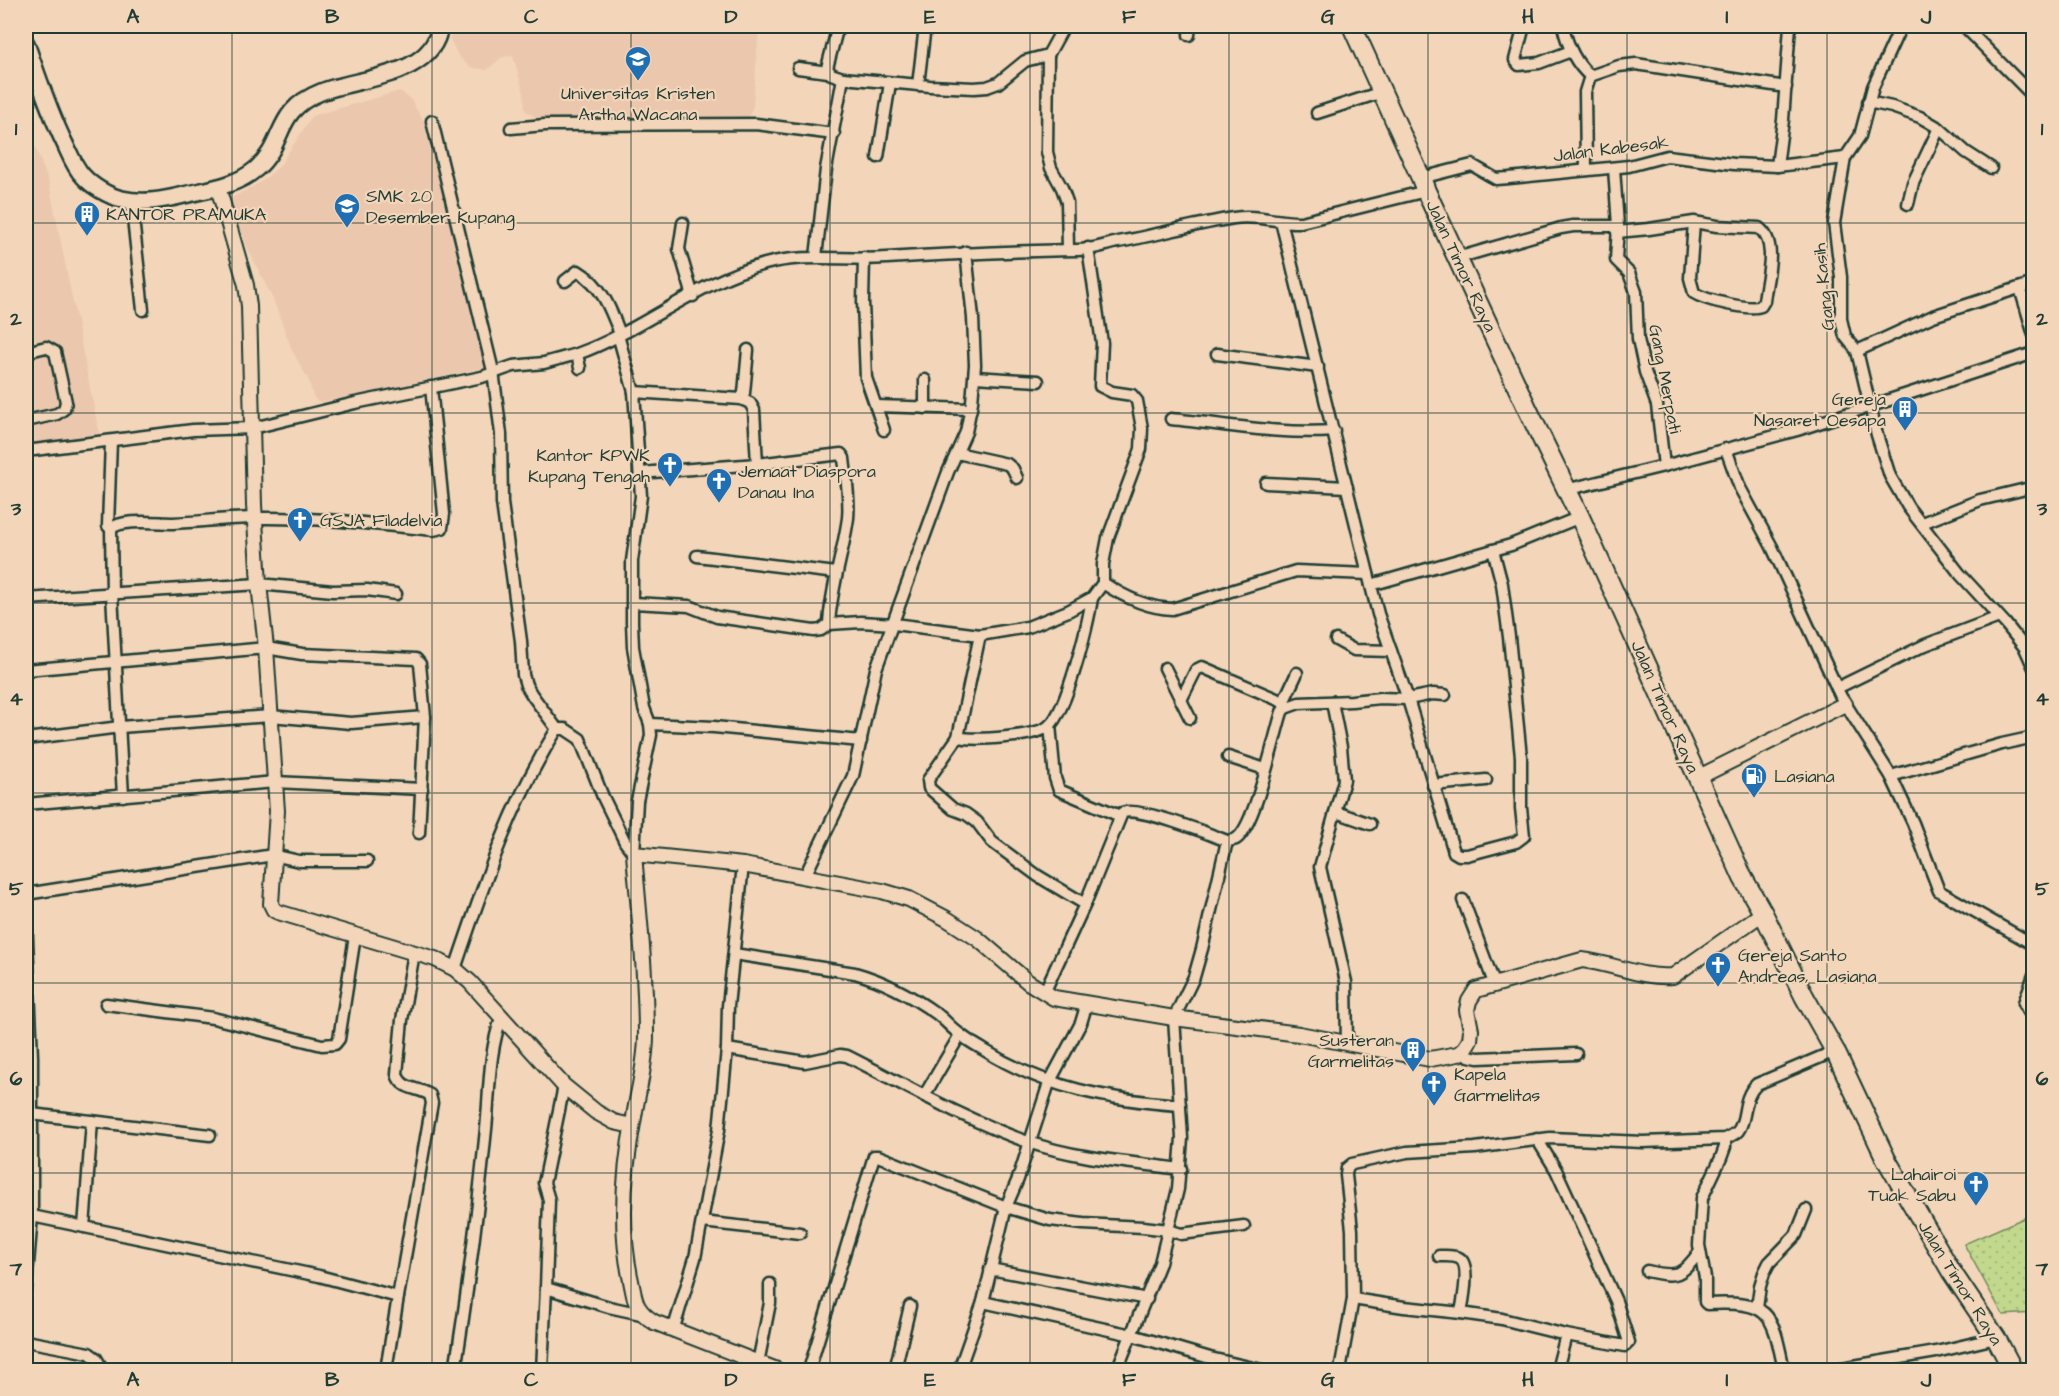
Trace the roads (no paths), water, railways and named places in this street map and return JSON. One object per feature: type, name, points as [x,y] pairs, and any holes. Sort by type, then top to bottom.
[{"type":"highway","name":"Jalan Timor Raya","points":[[1352,26],[1457,258],[1565,490],[1580,517],[1743,878],[1835,1052],[1886,1159],[1951,1271],[1996,1338],[2013,1371]]},
{"type":"main road","points":[[26,43],[57,127],[82,175],[106,193],[130,200],[149,201],[163,200],[237,182],[257,169],[272,149],[286,118],[300,102],[323,91],[398,71],[414,63],[433,45],[440,26]]},
{"type":"street","points":[[828,72],[827,63],[838,26]]},
{"type":"street","points":[[918,85],[925,26]]},
{"type":"street","points":[[1064,26],[1048,55],[1048,159],[1067,202],[1068,249]]},
{"type":"street","points":[[1524,26],[1515,60],[1519,65],[1539,63],[1571,51]]},
{"type":"street","points":[[1563,26],[1571,51],[1581,69],[1590,76]]},
{"type":"street","points":[[1777,166],[1790,26]]},
{"type":"street","points":[[1845,158],[1860,136],[1868,102],[1881,67],[1901,26]]},
{"type":"street","points":[[1964,26],[2034,98]]},
{"type":"street","points":[[798,68],[828,72],[843,78],[974,88],[987,87],[998,82],[1025,61],[1048,55]]},
{"type":"street","points":[[1590,76],[1619,66],[1636,64],[1786,87]]},
{"type":"street","points":[[1586,170],[1585,92],[1590,76]]},
{"type":"street","points":[[816,257],[822,201],[843,78]]},
{"type":"street","points":[[878,157],[890,82]]},
{"type":"street","points":[[1317,113],[1382,92]]},
{"type":"street","points":[[1868,102],[1907,111],[1938,128],[1966,152],[1991,168]]},
{"type":"street","points":[[432,121],[493,371],[501,434],[502,503],[521,641],[523,675],[532,695],[557,729]]},
{"type":"street","points":[[511,128],[545,125],[756,124],[834,134]]},
{"type":"street","points":[[1908,204],[1913,183],[1938,128]]},
{"type":"street","name":"Jalan Kabesak","points":[[26,451],[192,430],[253,428],[482,376],[513,366],[544,363],[577,354],[619,335],[729,276],[765,264],[816,257],[864,258],[966,252],[1088,249],[1186,226],[1238,217],[1301,222],[1424,184],[1467,166],[1477,167],[1496,179],[1614,168],[1667,156],[1734,164],[1777,166],[1845,158]]},
{"type":"street","name":"Gang Kasih","points":[[1845,158],[1834,231],[1841,277],[1841,319],[1845,336],[1857,351],[1877,435],[1890,476],[1908,507],[1960,574],[2025,648],[2032,661]]},
{"type":"street","name":"Gang Merpati","points":[[1614,168],[1616,260],[1629,273],[1636,292],[1638,339],[1645,372],[1657,405],[1664,466]]},
{"type":"street","points":[[218,187],[246,285],[249,306],[259,584],[266,648],[277,811],[270,899],[274,910],[435,959],[455,969],[502,1016],[564,1086],[596,1112],[614,1122],[632,1126]]},
{"type":"street","points":[[130,200],[143,310]]},
{"type":"street","points":[[1281,221],[1371,585],[1454,852],[1459,855],[1516,842],[1524,836],[1521,808],[1521,757],[1509,637],[1502,584],[1493,550]]},
{"type":"street","points":[[1457,258],[1573,226],[1649,229],[1694,222],[1716,226],[1754,227],[1763,231],[1767,238],[1770,255],[1764,301],[1761,306],[1750,308],[1707,299],[1694,293],[1690,278],[1694,222]]},
{"type":"street","points":[[683,223],[679,249],[693,296]]},
{"type":"street","points":[[633,603],[689,606],[717,617],[814,631],[821,630],[829,624],[861,622],[980,634],[1028,627],[1068,611],[1092,598],[1103,583],[1103,564],[1108,538],[1141,449],[1142,428],[1137,401],[1132,395],[1112,392],[1100,386],[1102,343],[1088,249]]},
{"type":"street","points":[[804,878],[853,776],[876,669],[966,432],[975,377],[973,318],[966,252]]},
{"type":"street","points":[[864,258],[864,364],[866,378],[884,430]]},
{"type":"street","points":[[565,281],[578,272],[596,286],[606,301],[619,335],[634,392],[640,473],[640,504],[632,561],[633,647],[651,735],[638,801],[634,854],[646,1038],[632,1126],[623,1201],[623,1223],[628,1266],[636,1304],[641,1314]]},
{"type":"street","points":[[1857,351],[1933,316],[2034,283]]},
{"type":"street","points":[[2020,288],[2034,335]]},
{"type":"street","points":[[26,352],[46,347],[55,352],[66,402],[64,409],[57,414],[26,421]]},
{"type":"street","points":[[741,399],[744,393],[748,350]]},
{"type":"street","points":[[1565,490],[1797,430],[2034,353]]},
{"type":"street","points":[[577,354],[580,368]]},
{"type":"street","points":[[1217,354],[1318,367]]},
{"type":"street","points":[[975,377],[1038,381]]},
{"type":"street","points":[[925,381],[925,408]]},
{"type":"street","points":[[111,529],[124,523],[173,523],[256,518],[364,523],[434,530],[442,528],[444,514],[432,387]]},
{"type":"street","points":[[634,392],[741,399],[750,403],[754,410],[757,464]]},
{"type":"street","points":[[876,406],[971,409]]},
{"type":"street","points":[[1171,419],[1276,431],[1305,433],[1334,431]]},
{"type":"street","points":[[111,441],[108,526],[111,529],[112,594],[123,796]]},
{"type":"street","points":[[1726,449],[1740,488],[1772,547],[1836,687],[1891,776],[1939,891],[2034,945]]},
{"type":"street","points":[[640,473],[757,464],[838,453],[844,456],[849,500],[848,518],[836,573],[829,624]]},
{"type":"street","points":[[957,453],[1007,464],[1013,469],[1017,478]]},
{"type":"street","points":[[1266,483],[1347,487]]},
{"type":"street","points":[[1922,523],[1980,500],[2034,487]]},
{"type":"street","points":[[1371,585],[1493,550],[1580,517]]},
{"type":"street","points":[[697,556],[836,573]]},
{"type":"street","points":[[1103,583],[1122,595],[1155,608],[1173,609],[1296,571],[1368,574]]},
{"type":"street","points":[[26,598],[259,584],[333,591],[367,590],[396,594]]},
{"type":"street","points":[[1092,598],[1079,656],[1060,709],[1050,726],[1055,778],[1059,790],[1120,816]]},
{"type":"street","points":[[1836,687],[1925,645],[1999,617]]},
{"type":"street","points":[[980,634],[958,737],[928,780],[927,785],[930,791],[953,809],[977,822],[992,842],[1038,876],[1085,904]]},
{"type":"street","points":[[1336,640],[1354,650],[1391,651]]},
{"type":"street","points":[[26,670],[266,648],[302,654],[416,659],[420,664],[426,717],[418,833]]},
{"type":"street","points":[[1181,700],[1196,670],[1202,667],[1285,705],[1445,695]]},
{"type":"street","points":[[1165,668],[1190,718]]},
{"type":"street","points":[[1044,993],[1085,904],[1120,816],[1128,810],[1212,834],[1227,842],[1235,839],[1246,825],[1259,794],[1282,712],[1297,673]]},
{"type":"street","points":[[1332,702],[1344,780],[1320,867],[1346,982],[1347,1044]]},
{"type":"street","points":[[1697,778],[1845,704]]},
{"type":"street","points":[[26,739],[120,727],[270,716],[351,723],[426,717]]},
{"type":"street","points":[[650,724],[714,727],[861,741]]},
{"type":"street","points":[[958,737],[972,740],[995,738],[1036,732],[1050,726]]},
{"type":"street","points":[[557,729],[565,729],[580,739],[603,797],[625,842],[634,854],[743,865],[882,891],[909,899],[978,939],[1044,993],[1063,1000],[1234,1025],[1430,1059],[1452,1056],[1463,1051],[1470,1040],[1471,1029],[1467,1010],[1469,1001],[1476,990],[1494,983],[1582,960],[1659,978],[1673,976],[1763,913]]},
{"type":"street","points":[[455,969],[497,849],[537,760],[557,729]]},
{"type":"street","points":[[1891,776],[2034,737]]},
{"type":"street","points":[[1228,758],[1265,769]]},
{"type":"street","points":[[1433,785],[1485,780]]},
{"type":"street","points":[[26,804],[275,782],[422,789]]},
{"type":"street","points":[[1336,812],[1370,824]]},
{"type":"street","points":[[1117,1371],[1147,1299],[1169,1230],[1181,1169],[1180,1105],[1174,1018],[1194,976],[1227,842]]},
{"type":"street","points":[[26,894],[273,855],[299,861],[367,861]]},
{"type":"street","points":[[673,1331],[702,1222],[719,1130],[727,1049],[728,1006],[743,865]]},
{"type":"street","points":[[1463,900],[1494,983]]},
{"type":"street","points":[[26,915],[32,1056],[32,1216],[26,1288]]},
{"type":"street","points":[[106,1004],[213,1018],[322,1045],[334,1044],[339,1039],[355,936]]},
{"type":"street","points":[[386,1371],[432,1103],[430,1095],[404,1086],[397,1074],[402,1020],[414,953]]},
{"type":"street","points":[[734,954],[865,976],[909,996],[938,1015],[960,1035],[1006,1063],[1049,1083],[1143,1102],[1180,1105]]},
{"type":"street","points":[[2034,975],[2024,1003],[2028,1011],[2034,1015]]},
{"type":"street","points":[[959,1371],[983,1302],[1006,1208],[1049,1083],[1081,1023],[1087,1003]]},
{"type":"street","points":[[455,1371],[467,1298],[487,1126],[491,1059],[495,1035],[502,1016]]},
{"type":"street","points":[[924,1096],[960,1035]]},
{"type":"street","points":[[727,1049],[805,1062],[844,1055],[951,1111],[1030,1143],[1099,1159],[1181,1169]]},
{"type":"street","points":[[1463,1051],[1469,1056],[1478,1058],[1576,1054]]},
{"type":"street","points":[[1340,1371],[1353,1299],[1352,1230],[1346,1183],[1347,1168],[1361,1161],[1407,1152],[1475,1148],[1522,1143],[1537,1139],[1570,1138],[1643,1142],[1725,1139],[1737,1132],[1740,1127],[1750,1090],[1757,1084],[1835,1052]]},
{"type":"street","points":[[542,1371],[549,1222],[549,1200],[544,1183],[564,1086]]},
{"type":"street","points":[[31,1114],[210,1135]]},
{"type":"street","points":[[84,1227],[93,1121]]},
{"type":"street","points":[[1353,1299],[1502,1319],[1566,1335],[1625,1346],[1629,1342],[1616,1301],[1556,1170],[1537,1139]]},
{"type":"street","points":[[1725,1139],[1721,1158],[1702,1198],[1699,1236],[1705,1278],[1705,1302],[1707,1304],[1743,1304],[1764,1311],[1773,1325],[1784,1371]]},
{"type":"street","points":[[809,1371],[834,1294],[873,1156],[878,1156],[1006,1208],[1050,1220],[1169,1230],[1182,1234],[1244,1226]]},
{"type":"street","points":[[1757,1308],[1764,1273],[1769,1263],[1796,1235],[1806,1210]]},
{"type":"street","points":[[32,1216],[319,1276],[398,1297]]},
{"type":"street","points":[[702,1222],[800,1233]]},
{"type":"street","points":[[1647,1271],[1675,1275],[1683,1272],[1700,1252]]},
{"type":"street","points":[[1439,1256],[1456,1257],[1464,1264],[1466,1271],[1461,1313]]},
{"type":"street","points":[[990,1269],[1147,1299]]},
{"type":"street","points":[[758,1363],[770,1303],[770,1284]]},
{"type":"street","points":[[546,1288],[641,1314],[673,1331],[774,1370]]},
{"type":"street","points":[[983,1302],[1132,1335],[1262,1371]]},
{"type":"street","points":[[895,1371],[910,1306]]},
{"type":"street","points":[[1557,1371],[1566,1335]]},
{"type":"street","points":[[1830,1371],[1936,1352],[1996,1338]]},
{"type":"street","points":[[26,1341],[89,1353],[96,1358],[103,1371]]},
{"type":"place","name":"Universitas Kristen Artha Wacana","points":[[638,82]]},
{"type":"place","name":"SMK 20 Desember Kupang","points":[[347,229]]},
{"type":"place","name":"KANTOR PRAMUKA","points":[[87,237]]},
{"type":"place","name":"Gereja Nasaret Oesapa","points":[[1905,432]]},
{"type":"place","name":"Kantor KPWK Kupang Tengah","points":[[670,488]]},
{"type":"place","name":"Jemaat Diaspora Danau Ina","points":[[719,504]]},
{"type":"place","name":"GSJA Filadelvia","points":[[300,543]]},
{"type":"place","name":"Lasiana","points":[[1754,799]]},
{"type":"place","name":"Gereja Santo Andreas, Lasiana","points":[[1718,988]]},
{"type":"place","name":"Susteran Garmelitas","points":[[1413,1073]]},
{"type":"place","name":"Kapela Garmelitas","points":[[1434,1107]]},
{"type":"place","name":"Lahairoi Tuak Sabu","points":[[1976,1207]]}]
